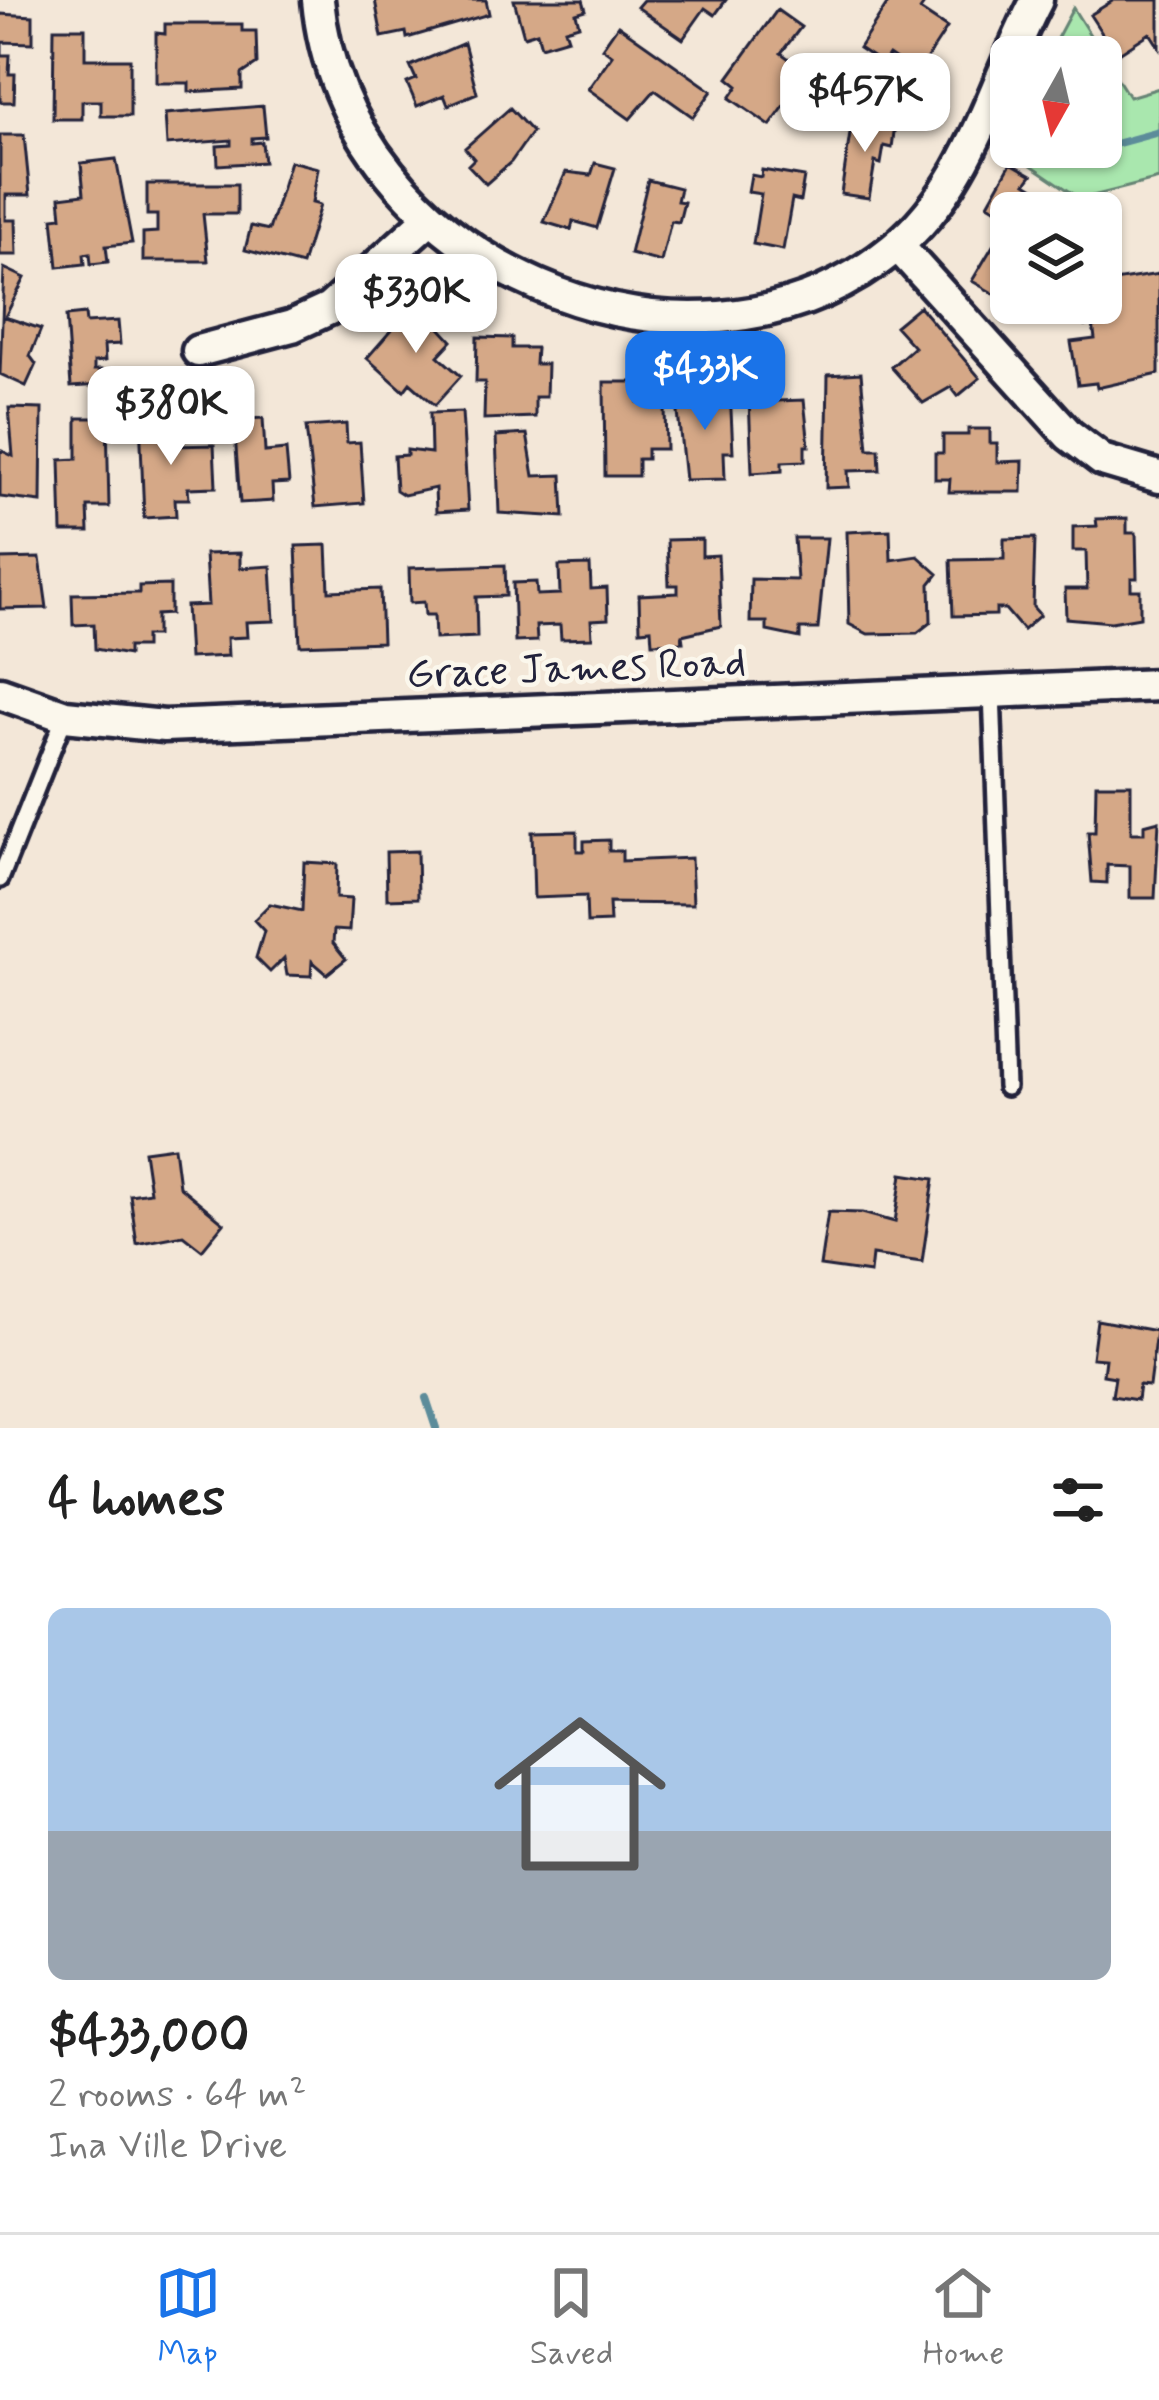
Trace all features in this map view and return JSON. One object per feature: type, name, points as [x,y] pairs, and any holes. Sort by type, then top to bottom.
[{"type":"street","points":[[318,0],[337,81],[376,153],[429,219],[498,266],[570,300],[657,320],[739,318],[810,301],[898,246],[940,198],[976,144],[1005,62],[1037,0]]},
{"type":"street","points":[[198,351],[292,326],[329,310],[429,219]]},
{"type":"street","points":[[898,246],[1069,435],[1102,460],[1159,477]]},
{"type":"street","name":"Grace James Road","points":[[0,693],[65,716],[164,726],[1159,685]]},
{"type":"lane","points":[[992,691],[1006,1087]]},
{"type":"lane","points":[[0,879],[65,716]]},
{"type":"green space","points":[[1073,8],[1091,36],[1058,36]]},
{"type":"green space","points":[[1122,86],[1129,97],[1159,88],[1159,179],[1108,192],[1071,192],[1035,168],[1122,168]]},
{"type":"building","points":[[375,0],[486,0],[489,14],[407,38],[406,32],[382,37]]},
{"type":"building","points":[[514,0],[583,0],[586,10],[576,13],[579,25],[565,29],[568,38],[541,46],[537,32],[524,36]]},
{"type":"building","points":[[643,0],[726,0],[715,15],[705,8],[683,39],[637,7]]},
{"type":"building","points":[[890,0],[927,0],[920,10],[947,28],[917,74],[889,55],[883,64],[859,48]]},
{"type":"building","points":[[1114,0],[1159,0],[1159,47],[1150,33],[1122,51],[1122,36],[1104,36],[1090,15]]},
{"type":"building","points":[[777,10],[801,27],[781,53],[808,73],[770,126],[730,98],[738,86],[728,78]]},
{"type":"building","points":[[0,14],[33,16],[33,43],[2,42],[2,55],[10,55],[9,74],[15,74],[14,102],[0,102]]},
{"type":"building","points":[[165,24],[242,24],[242,31],[256,31],[257,64],[242,74],[242,89],[189,92],[189,83],[156,83],[156,33],[165,34]]},
{"type":"building","points":[[618,25],[712,91],[693,117],[655,90],[630,119],[588,89],[612,55],[602,48]]},
{"type":"building","points":[[54,28],[85,28],[85,59],[130,59],[130,116],[101,116],[101,101],[82,101],[82,119],[53,119]]},
{"type":"building","points":[[464,43],[477,93],[448,105],[444,95],[417,106],[407,83],[416,79],[410,66]]},
{"type":"building","points":[[263,106],[266,137],[252,138],[252,143],[262,142],[264,162],[218,165],[217,146],[231,145],[231,140],[167,145],[165,114]]},
{"type":"building","points":[[510,108],[532,132],[511,162],[486,184],[468,165],[474,159],[465,148]]},
{"type":"building","points":[[863,119],[895,124],[892,148],[884,146],[881,164],[875,162],[869,198],[841,194],[851,127]]},
{"type":"building","points":[[0,135],[24,135],[30,195],[6,195],[6,220],[16,220],[17,255],[0,255]]},
{"type":"building","points":[[116,159],[132,243],[106,246],[108,262],[91,264],[90,253],[84,254],[85,264],[58,267],[53,218],[62,217],[60,197],[84,194],[81,163]]},
{"type":"building","points":[[290,161],[318,168],[312,203],[320,205],[302,265],[245,250],[251,226],[269,230]]},
{"type":"building","points":[[595,163],[615,168],[597,228],[573,221],[571,230],[544,222],[566,172],[591,175]]},
{"type":"building","points":[[1008,168],[1020,168],[1032,175],[1026,183],[1041,192],[995,192]]},
{"type":"building","points":[[762,170],[804,177],[800,201],[792,199],[783,250],[753,244],[761,194],[748,192],[751,175],[761,177]]},
{"type":"building","points":[[648,180],[680,188],[677,201],[684,202],[679,222],[671,221],[661,262],[630,254]]},
{"type":"building","points":[[147,184],[237,184],[237,214],[203,214],[208,261],[143,261],[143,233],[157,232],[157,215],[147,215]]},
{"type":"building","points":[[990,251],[990,291],[972,281]]},
{"type":"building","points":[[4,268],[25,278],[5,317],[41,329],[30,356],[36,364],[26,386],[0,374]]},
{"type":"building","points":[[1159,274],[1159,374],[1097,388],[1096,383],[1078,385],[1071,342],[1095,339],[1093,324],[1122,324],[1122,280]]},
{"type":"building","points":[[416,302],[452,341],[438,356],[461,376],[435,405],[410,383],[404,391],[367,358]]},
{"type":"building","points":[[919,306],[980,378],[958,396],[951,387],[923,403],[891,367],[914,347],[895,326]]},
{"type":"building","points":[[85,314],[86,323],[118,321],[120,344],[104,345],[105,361],[94,362],[94,370],[101,370],[102,385],[71,387],[66,316]]},
{"type":"building","points":[[477,337],[512,338],[512,348],[536,348],[535,364],[547,364],[546,397],[535,397],[535,417],[484,419],[485,382],[476,382]]},
{"type":"building","points":[[776,372],[778,401],[804,400],[809,446],[805,446],[805,461],[782,462],[782,471],[752,473],[748,373]]},
{"type":"building","points":[[861,373],[868,449],[879,449],[880,470],[848,471],[849,487],[826,488],[828,375]]},
{"type":"building","points":[[604,382],[638,382],[638,402],[665,407],[666,449],[647,449],[647,459],[638,459],[638,476],[605,476]]},
{"type":"building","points":[[730,390],[733,452],[724,452],[725,479],[685,480],[676,393]]},
{"type":"building","points":[[9,408],[42,409],[41,502],[0,497],[0,450],[13,456]]},
{"type":"building","points":[[462,412],[468,510],[436,512],[435,488],[404,495],[396,490],[394,456],[407,455],[407,450],[431,453],[430,413]]},
{"type":"building","points":[[171,417],[173,446],[214,445],[216,487],[188,488],[189,499],[175,499],[176,516],[144,518],[140,418]]},
{"type":"building","points":[[77,418],[107,418],[109,507],[88,507],[89,532],[62,532],[60,460],[77,459]]},
{"type":"building","points":[[263,418],[265,452],[286,450],[289,483],[272,484],[273,501],[240,503],[234,420]]},
{"type":"building","points":[[346,424],[347,443],[360,442],[364,503],[315,507],[306,427]]},
{"type":"building","points":[[968,429],[990,429],[990,443],[997,443],[997,462],[1023,461],[1022,492],[949,492],[950,479],[935,479],[935,453],[943,453],[943,435],[968,435]]},
{"type":"building","points":[[527,434],[534,476],[562,475],[564,517],[499,513],[496,436]]},
{"type":"building","points":[[1127,518],[1127,533],[1136,533],[1137,578],[1131,578],[1131,590],[1140,590],[1140,617],[1111,622],[1066,618],[1065,589],[1087,589],[1086,551],[1073,551],[1073,527],[1097,526],[1096,519]]},
{"type":"building","points":[[890,530],[891,560],[918,556],[938,574],[930,584],[931,622],[917,633],[868,634],[849,624],[847,532]]},
{"type":"building","points":[[794,538],[827,538],[818,629],[800,629],[800,638],[767,631],[767,622],[750,622],[751,579],[797,580]]},
{"type":"building","points":[[1035,538],[1033,607],[1040,615],[1023,630],[1005,609],[996,609],[996,615],[953,616],[951,560],[1004,559],[1004,539]]},
{"type":"building","points":[[702,539],[702,556],[718,555],[721,626],[682,635],[683,642],[652,643],[651,629],[640,630],[639,595],[678,593],[678,585],[669,585],[667,540]]},
{"type":"building","points":[[327,545],[329,591],[380,589],[382,642],[300,645],[296,546]]},
{"type":"building","points":[[240,553],[240,568],[271,566],[274,621],[246,622],[247,637],[227,638],[228,656],[189,658],[186,606],[208,605],[205,554]]},
{"type":"building","points":[[40,558],[47,608],[0,609],[0,559]]},
{"type":"building","points":[[505,565],[506,596],[476,597],[477,637],[435,639],[434,615],[425,615],[424,602],[410,603],[409,568]]},
{"type":"building","points":[[590,565],[591,589],[607,588],[608,619],[591,620],[592,638],[561,639],[560,625],[536,626],[537,641],[515,642],[513,583],[536,582],[537,595],[560,594],[559,566]]},
{"type":"building","points":[[170,585],[170,614],[156,615],[156,636],[145,636],[145,647],[128,647],[128,655],[95,649],[94,624],[73,625],[72,594],[139,593],[139,586]]},
{"type":"building","points":[[1096,784],[1131,784],[1131,833],[1144,833],[1144,825],[1159,821],[1155,898],[1130,898],[1130,866],[1107,865],[1107,883],[1092,882],[1088,832],[1095,832]]},
{"type":"building","points":[[577,831],[577,851],[584,851],[584,841],[609,840],[609,851],[622,851],[622,861],[691,858],[693,904],[609,903],[610,922],[587,923],[586,896],[534,898],[532,832]]},
{"type":"building","points":[[417,851],[418,898],[387,899],[386,852]]},
{"type":"building","points":[[304,862],[337,864],[336,898],[351,899],[349,931],[334,930],[333,943],[346,959],[327,974],[312,961],[311,976],[287,975],[284,958],[270,972],[256,958],[264,931],[254,920],[270,904],[302,911]]},
{"type":"building","points":[[174,1147],[179,1186],[224,1223],[202,1250],[183,1235],[137,1244],[130,1195],[150,1192],[144,1151]]},
{"type":"building","points":[[902,1174],[934,1179],[922,1262],[872,1255],[870,1273],[820,1266],[828,1212],[862,1213],[895,1222]]},
{"type":"building","points":[[1097,1320],[1156,1331],[1149,1386],[1139,1385],[1137,1400],[1112,1396],[1115,1377],[1103,1375],[1105,1359],[1092,1358]]},
{"type":"waterway","points":[[1122,142],[1159,132]]},
{"type":"waterway","points":[[426,1398],[436,1428]]}]
